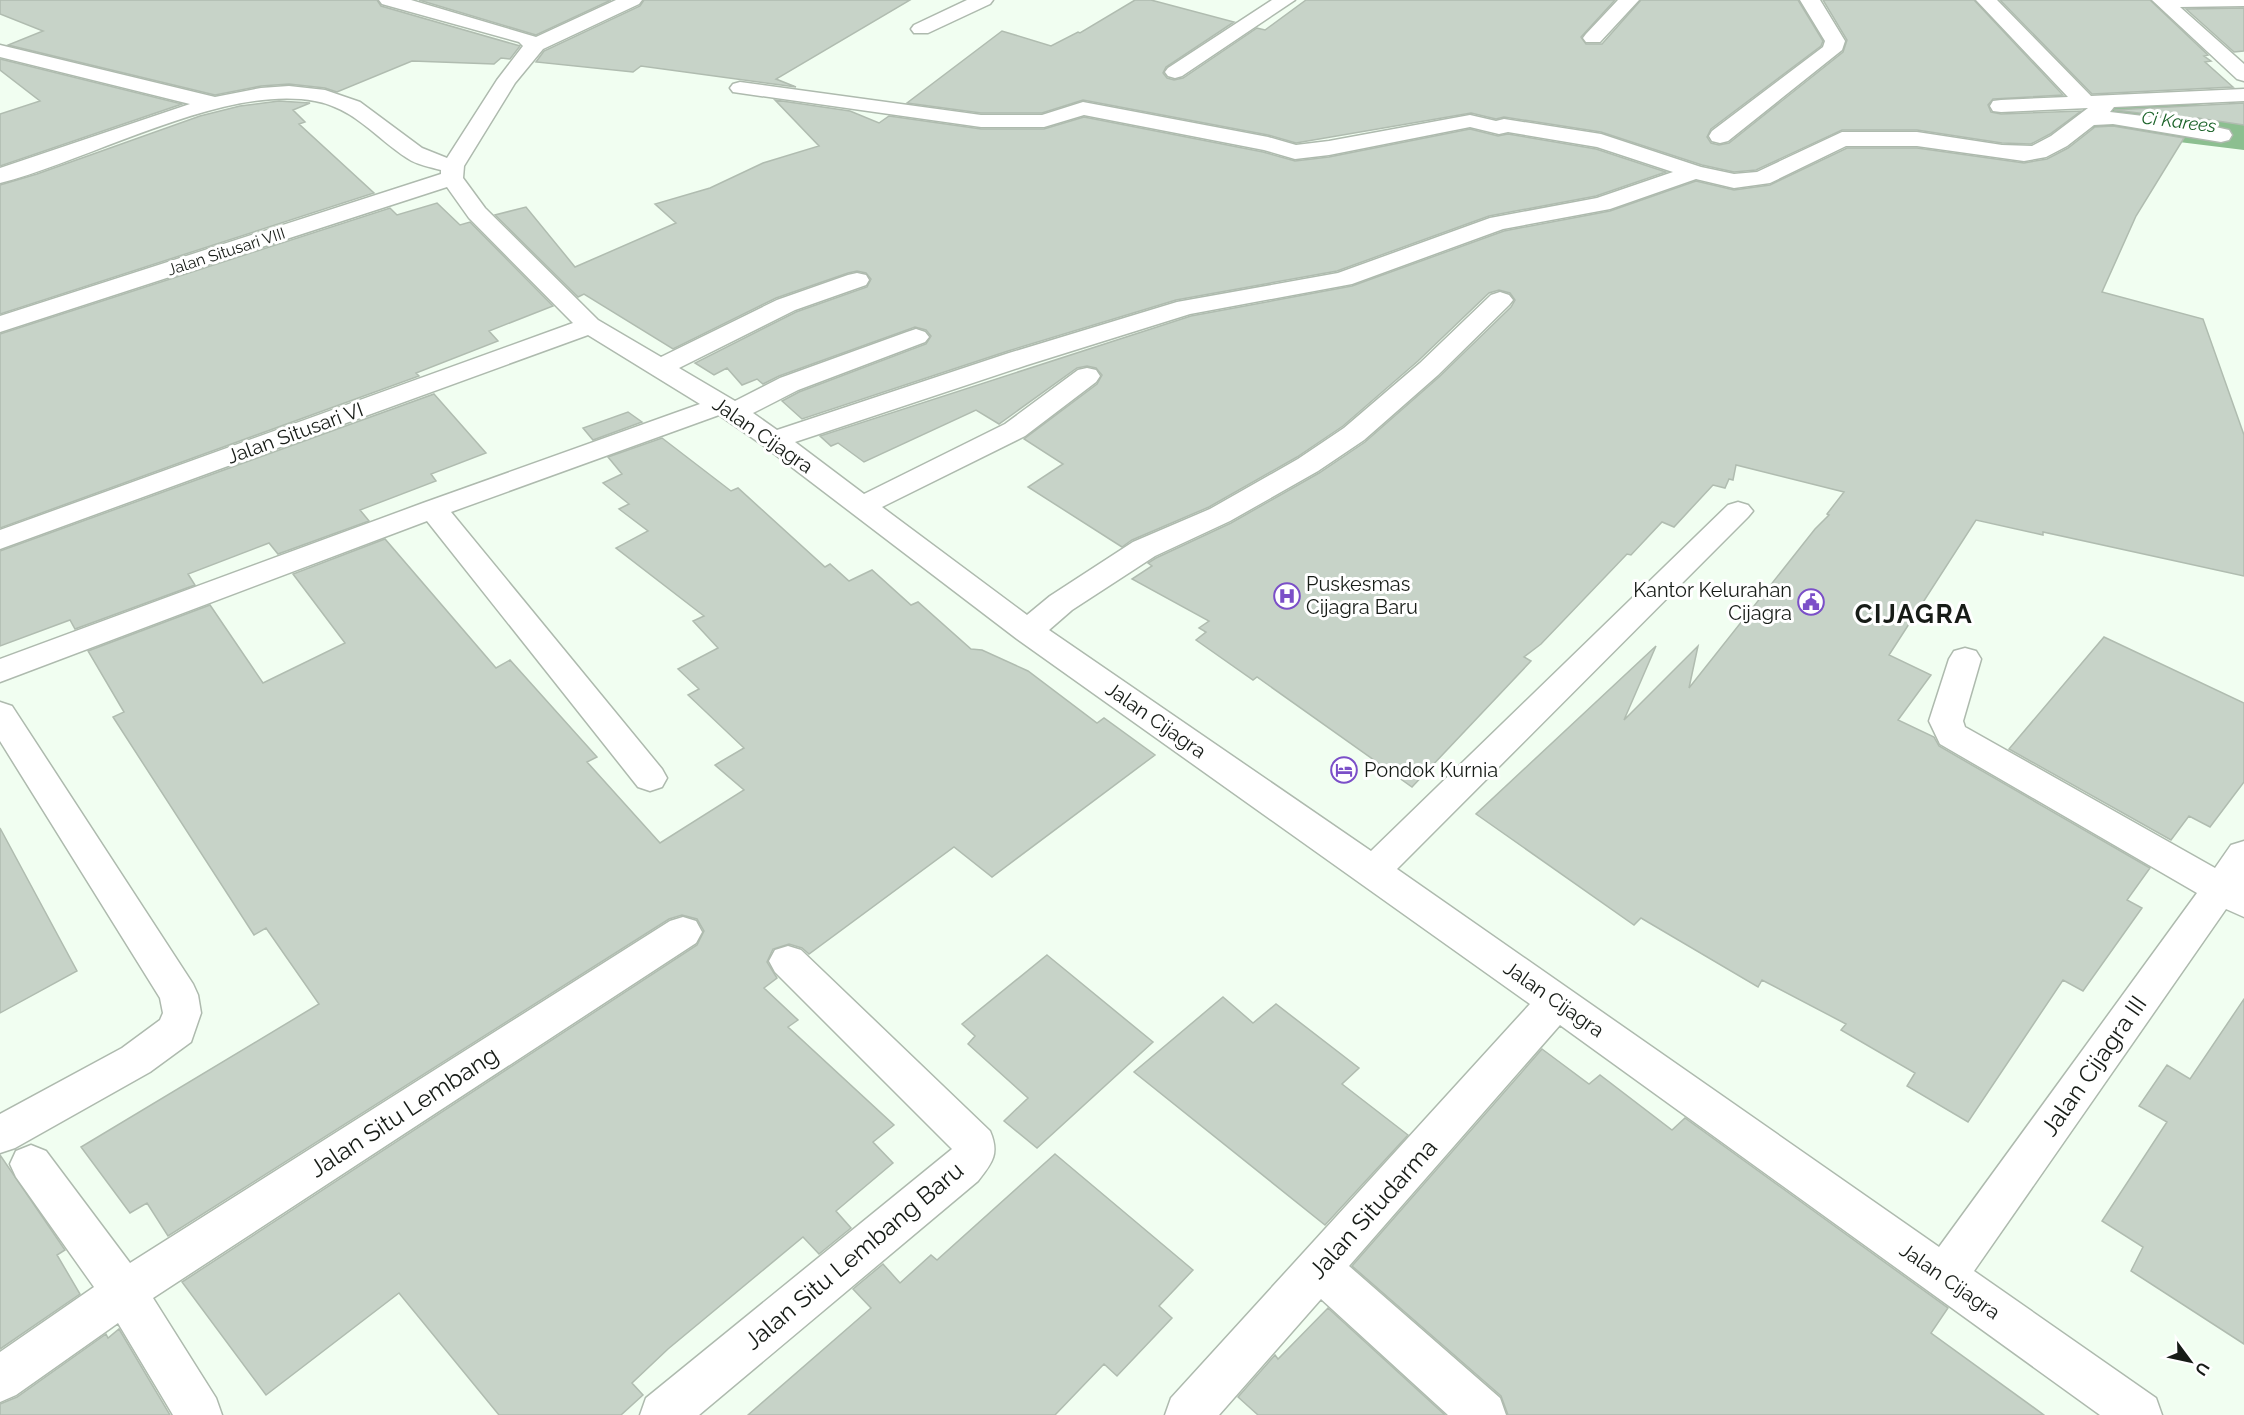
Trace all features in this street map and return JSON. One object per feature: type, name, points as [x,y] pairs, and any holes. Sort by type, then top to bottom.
[{"type":"street","points":[[0,176],[215,103],[276,93],[322,96],[343,102],[358,110],[416,154],[452,172],[522,62],[526,38],[389,0]]},
{"type":"street","points":[[522,62],[632,0]]},
{"type":"street","points":[[921,29],[983,0]]},
{"type":"street","points":[[1175,72],[1285,0]]},
{"type":"street","points":[[1593,38],[1629,0]]},
{"type":"street","points":[[1720,136],[1832,50],[1835,41],[1810,0]]},
{"type":"street","points":[[1986,0],[2094,110],[2113,118],[2221,135]]},
{"type":"street","points":[[2163,1],[2244,0]]},
{"type":"street","points":[[2163,1],[2244,75]]},
{"type":"street","points":[[0,51],[215,103]]},
{"type":"street","points":[[740,88],[981,121],[1044,120],[1083,108],[1268,144],[1295,152],[1329,148],[1470,121],[1499,128],[1504,125],[1601,141],[1695,172],[1734,181],[1762,178],[1842,139],[1917,139],[2024,154],[2038,152],[2059,141],[2094,110]]},
{"type":"street","points":[[2001,105],[2094,110],[2244,95]]},
{"type":"street","name":"Jalan Situsari VIII","points":[[0,324],[452,172]]},
{"type":"street","name":"Jalan Cijagra","points":[[452,172],[477,213],[589,325],[774,440],[1028,631],[1373,871],[2139,1415]]},
{"type":"street","points":[[774,440],[1018,359],[1186,307],[1343,279],[1498,223],[1602,204],[1695,172]]},
{"type":"street","points":[[659,368],[786,305],[857,280]]},
{"type":"street","points":[[1028,631],[1061,603],[1144,549],[1220,515],[1308,465],[1354,434],[1429,369],[1500,300]]},
{"type":"street","name":"Jalan Situsari VI","points":[[0,540],[560,338],[589,325]]},
{"type":"street","points":[[0,671],[434,509],[727,409],[916,337]]},
{"type":"street","points":[[862,506],[1014,430],[1087,376]]},
{"type":"street","points":[[434,509],[650,778]]},
{"type":"street","points":[[1373,871],[1738,511]]},
{"type":"street","points":[[1965,659],[1946,721],[1952,735],[2232,895]]},
{"type":"street","points":[[0,714],[179,995],[182,1013],[177,1030],[136,1060],[0,1135]]},
{"type":"street","name":"Jalan Cijagra III","points":[[1944,1277],[2232,895],[2244,855]]},
{"type":"street","name":"Jalan Situ Lembang","points":[[0,1379],[124,1292],[683,932]]},
{"type":"street","name":"Jalan Situ Lembang Baru","points":[[663,1415],[963,1168],[974,1154],[975,1144],[788,961]]},
{"type":"street","name":"Jalan Situdarma","points":[[1188,1415],[1557,1001]]},
{"type":"street","points":[[31,1164],[124,1292],[199,1415]]},
{"type":"street","points":[[1320,1269],[1483,1415]]},
{"type":"building","points":[[0,0],[377,0],[381,6],[520,46],[510,59],[501,58],[494,64],[412,61],[337,92],[325,88],[289,84],[261,86],[215,95],[8,45],[43,31],[0,14]]},
{"type":"building","points":[[419,0],[611,0],[536,35]]},
{"type":"building","points":[[644,0],[910,0],[776,79],[796,87],[641,66],[633,72],[536,62],[544,51],[640,6]]},
{"type":"building","points":[[1135,0],[1151,0],[1234,22],[1166,67],[1163,73],[1167,78],[1174,80],[1183,78],[1257,28],[1265,30],[1306,0],[1615,0],[1581,37],[1586,44],[1602,44],[1641,0],[1798,0],[1823,41],[1821,46],[1711,129],[1707,137],[1711,143],[1719,145],[1729,143],[1843,52],[1847,40],[1823,0],[1974,0],[2063,95],[1993,99],[1988,105],[1991,112],[2001,114],[2081,111],[2050,134],[2031,144],[2002,143],[1917,130],[1842,130],[1756,170],[1734,172],[1702,165],[1601,132],[1504,117],[1496,119],[1471,113],[1296,143],[1268,135],[1083,100],[1042,113],[981,113],[907,103],[1002,31],[1051,46],[1080,33]]},
{"type":"building","points":[[2000,0],[2150,0],[2208,55],[2204,56],[2211,61],[2205,62],[2233,87],[2092,94]]},
{"type":"building","points":[[2244,8],[2244,51],[2234,52],[2186,9]]},
{"type":"building","points":[[0,59],[182,104],[0,166],[0,114],[40,101],[0,70]]},
{"type":"building","points":[[775,100],[850,111],[879,123],[889,116],[981,129],[1044,129],[1084,117],[1263,152],[1295,161],[1329,157],[1470,129],[1498,136],[1508,134],[1596,149],[1666,172],[1596,196],[1489,216],[1337,271],[1176,300],[1008,351],[802,419],[782,401],[799,392],[926,344],[931,336],[926,330],[915,327],[779,376],[763,384],[757,379],[742,385],[727,368],[714,375],[695,363],[796,312],[867,287],[871,279],[866,273],[857,271],[848,273],[776,298],[673,349],[584,294],[578,297],[495,215],[526,207],[575,267],[676,223],[655,204],[710,188],[763,163],[819,146]]},
{"type":"building","points":[[279,101],[310,103],[293,110],[305,122],[299,124],[374,193],[0,314],[0,185],[200,116],[240,106]]},
{"type":"building","points":[[2244,103],[2244,125],[2114,110]]},
{"type":"building","points":[[2113,126],[2184,138],[2136,216],[2102,292],[2203,319],[2244,435],[2244,576],[2043,532],[2043,535],[1976,520],[1889,655],[1931,675],[1898,720],[1934,737],[1939,746],[2150,868],[2127,900],[2142,908],[2083,991],[2063,980],[1968,1122],[1907,1086],[1915,1073],[1841,1030],[1846,1024],[1762,980],[1758,987],[1641,918],[1634,925],[1476,814],[1656,646],[1624,720],[1698,646],[1689,688],[1815,529],[1829,515],[1827,514],[1844,492],[1736,465],[1733,480],[1729,479],[1725,488],[1713,485],[1674,527],[1662,522],[1631,555],[1627,554],[1541,644],[1524,657],[1531,661],[1412,787],[1257,677],[1253,680],[1196,640],[1206,632],[1199,628],[1209,621],[1132,579],[1152,566],[1148,563],[1156,558],[1231,523],[1319,473],[1365,442],[1439,377],[1511,307],[1515,300],[1510,293],[1499,290],[1489,293],[1418,361],[1343,426],[1297,457],[1209,507],[1132,540],[1122,547],[1028,487],[1063,464],[1024,439],[1097,384],[1102,375],[1096,368],[1087,366],[1077,368],[999,424],[976,410],[864,462],[838,443],[831,446],[820,436],[1191,316],[1352,286],[1504,231],[1610,211],[1696,181],[1734,190],[1770,185],[1847,148],[1917,148],[2024,163],[2047,159],[2068,148],[2095,127]]},
{"type":"building","points":[[437,203],[460,225],[470,222],[553,306],[489,331],[498,341],[416,373],[419,376],[0,528],[0,334],[390,208],[397,215]]},
{"type":"building","points":[[434,394],[486,453],[431,474],[436,481],[360,510],[369,521],[278,554],[269,543],[188,574],[195,585],[75,629],[70,620],[0,646],[0,551]]},
{"type":"building","points":[[628,412],[642,422],[593,440],[583,428]]},
{"type":"building","points":[[662,438],[731,491],[738,488],[825,567],[830,564],[849,581],[872,570],[911,605],[918,602],[971,649],[982,650],[1028,671],[1097,723],[1104,718],[1155,755],[992,877],[954,847],[809,954],[802,948],[789,944],[773,949],[767,962],[777,978],[764,988],[798,1020],[788,1027],[894,1125],[873,1142],[893,1163],[836,1211],[851,1228],[819,1254],[803,1237],[668,1349],[632,1383],[643,1395],[621,1415],[499,1415],[399,1293],[266,1395],[182,1282],[697,945],[704,931],[697,919],[682,915],[669,919],[168,1236],[147,1203],[130,1213],[81,1147],[319,1004],[266,928],[254,935],[113,717],[124,712],[88,651],[210,605],[263,683],[345,643],[293,574],[385,539],[496,668],[510,660],[597,757],[587,762],[660,843],[744,790],[715,765],[744,748],[688,695],[699,689],[678,669],[718,648],[693,621],[704,616],[616,548],[648,531],[619,509],[629,504],[603,483],[622,474],[608,457]]},
{"type":"building","points":[[2104,637],[2244,703],[2244,782],[2210,827],[2189,816],[2171,840],[2009,749]]},
{"type":"building","points":[[0,828],[77,971],[0,1013]]},
{"type":"building","points":[[1047,955],[1153,1042],[1037,1148],[1004,1121],[1028,1098],[968,1044],[975,1036],[962,1024]]},
{"type":"building","points":[[1223,997],[1253,1023],[1276,1004],[1359,1068],[1342,1084],[1408,1135],[1325,1225],[1134,1072]]},
{"type":"building","points":[[2244,999],[2244,1344],[2131,1271],[2143,1247],[2102,1221],[2167,1122],[2139,1106],[2167,1065],[2190,1079]]},
{"type":"building","points":[[1542,1049],[1589,1084],[1600,1075],[1672,1130],[1685,1118],[1948,1308],[1931,1333],[2044,1415],[1508,1415],[1501,1396],[1352,1266]]},
{"type":"building","points":[[1055,1154],[1193,1270],[1159,1306],[1172,1318],[1117,1376],[1104,1364],[1055,1415],[748,1415],[871,1308],[853,1289],[883,1264],[900,1283],[931,1255],[937,1260]]},
{"type":"building","points":[[0,1155],[65,1250],[57,1255],[80,1294],[0,1349]]},
{"type":"building","points":[[1328,1308],[1445,1415],[1258,1415],[1238,1397],[1275,1355],[1278,1359]]},
{"type":"building","points":[[119,1329],[170,1415],[0,1415],[0,1404],[17,1397],[106,1334],[108,1338]]},
{"type":"waterway","name":"Ci Karees","points":[[2114,114],[2244,130]]},
{"type":"place","name":"Puskesmas Cijagra Baru","points":[[1287,596]]},
{"type":"place","name":"Kantor Kelurahan Cijagra","points":[[1811,602]]},
{"type":"place","name":"Pondok Kurnia","points":[[1344,770]]},
{"type":"district","name":"CIJAGRA","points":[[1914,614]]}]
